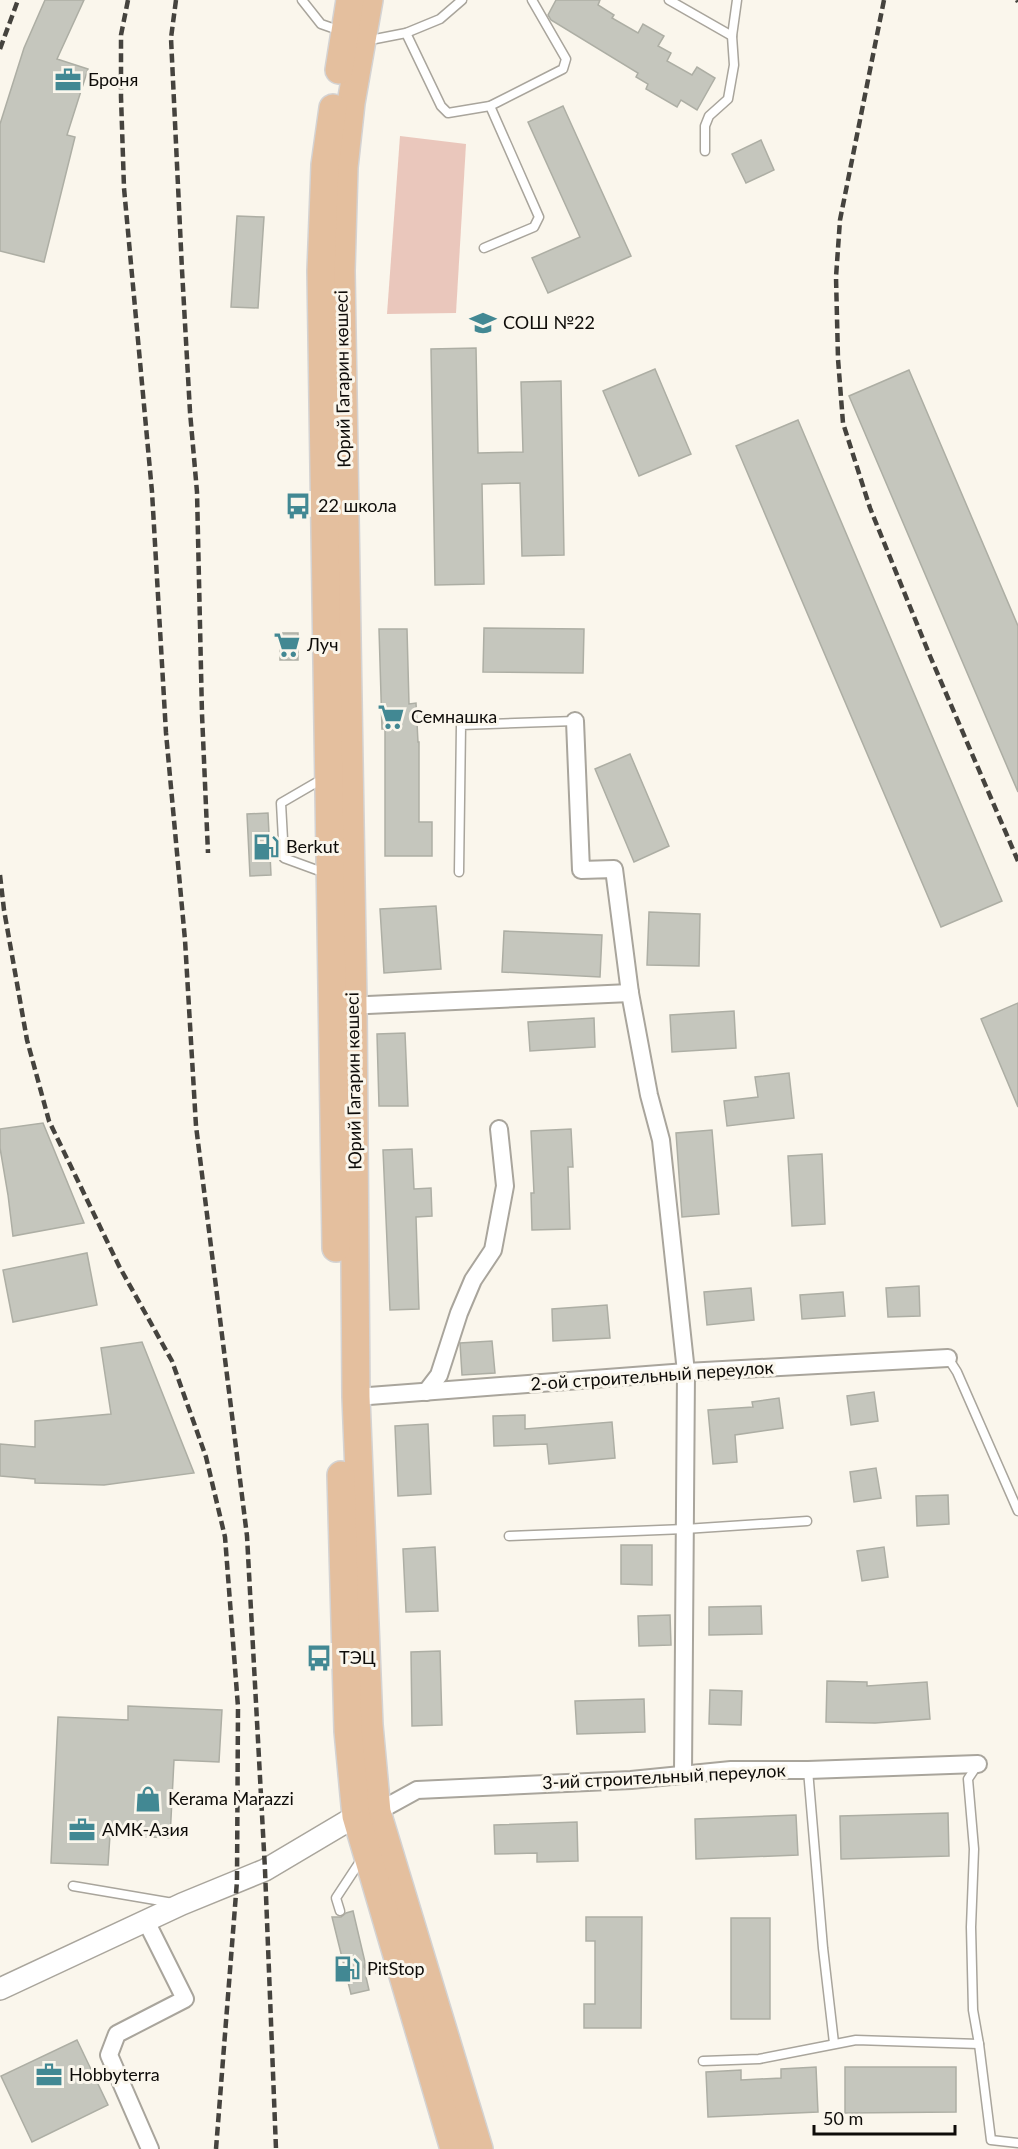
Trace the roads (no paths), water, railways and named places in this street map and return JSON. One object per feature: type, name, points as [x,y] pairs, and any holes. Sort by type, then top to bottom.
[{"type":"main road","name":"Юрий Гагарин көшесі","points":[[350,0],[353,36],[351,103],[345,167],[341,271],[343,1006],[341,1493],[348,1731],[367,1814],[479,2149]]},
{"type":"main road","name":"Юрий Гагарин көшесі","points":[[369,0],[353,36],[325,165],[322,232],[331,875],[343,1006],[369,1725],[367,1852],[454,2149]]},
{"type":"street","points":[[576,722],[580,870],[614,869],[630,993],[649,1095],[661,1140],[686,1372],[683,1774]]},
{"type":"street","points":[[343,1006],[630,993]]},
{"type":"street","points":[[426,1392],[440,1375],[459,1313],[473,1280],[493,1250],[504,1186],[499,1129]]},
{"type":"street","name":"2-ой строительный переулок","points":[[356,1397],[686,1372],[948,1358]]},
{"type":"street","name":"3-ий строительный переулок","points":[[367,1814],[417,1790],[631,1780],[731,1770],[808,1770],[978,1764]]},
{"type":"street","points":[[0,1989],[182,1904],[265,1870],[367,1814]]},
{"type":"street","points":[[146,1921],[186,1998],[117,2034],[110,2055],[150,2149]]},
{"type":"lane","points":[[302,0],[321,24],[353,36],[406,33],[440,19],[462,0]]},
{"type":"lane","points":[[406,33],[441,106],[448,113],[490,106],[563,69],[566,59],[532,0]]},
{"type":"lane","points":[[669,0],[732,36]]},
{"type":"lane","points":[[705,152],[705,126],[709,116],[728,99],[734,65],[732,36],[737,0]]},
{"type":"lane","points":[[484,248],[534,227],[540,217],[490,106]]},
{"type":"lane","points":[[459,872],[461,725],[576,722]]},
{"type":"lane","points":[[329,775],[280,803],[284,858],[331,875]]},
{"type":"lane","points":[[948,1358],[957,1372],[1018,1511]]},
{"type":"lane","points":[[508,1536],[685,1529],[807,1521]]},
{"type":"lane","points":[[978,1764],[968,1779],[974,1850],[971,1927],[973,2010],[980,2044],[991,2140],[1018,2143]]},
{"type":"lane","points":[[808,1770],[822,1948],[834,2043]]},
{"type":"lane","points":[[340,1911],[336,1898],[367,1852]]},
{"type":"lane","points":[[73,1886],[182,1904]]},
{"type":"lane","points":[[370,1966],[403,1976]]},
{"type":"lane","points":[[703,2061],[759,2060],[855,2040],[980,2044]]},
{"type":"railway","points":[[0,49],[18,0]]},
{"type":"railway","points":[[128,0],[121,35],[124,188],[152,492],[166,733],[185,940],[196,1126],[247,1536],[265,1870],[276,2149]]},
{"type":"railway","points":[[176,0],[171,38],[190,412],[197,492],[208,853]]},
{"type":"railway","points":[[884,0],[840,220],[836,277],[838,359],[843,423],[870,508],[930,656],[1018,861]]},
{"type":"railway","points":[[0,875],[27,1040],[49,1121],[119,1266],[172,1361],[206,1457],[225,1537],[238,1707],[237,1881],[216,2149]]},
{"type":"place","name":"Броня","points":[[68,80]]},
{"type":"place","name":"СОШ №22","points":[[483,323]]},
{"type":"place","name":"22 школа","points":[[298,506]]},
{"type":"place","name":"Луч","points":[[287,645]]},
{"type":"place","name":"Семнашка","points":[[391,717]]},
{"type":"place","name":"Berkut","points":[[266,847]]},
{"type":"place","name":"ТЭЦ","points":[[319,1658]]},
{"type":"place","name":"Kerama Marazzi","points":[[148,1799]]},
{"type":"place","name":"АМК-Азия","points":[[82,1830]]},
{"type":"place","name":"PitStop","points":[[347,1969]]},
{"type":"place","name":"Hobbyterra","points":[[49,2075]]}]
